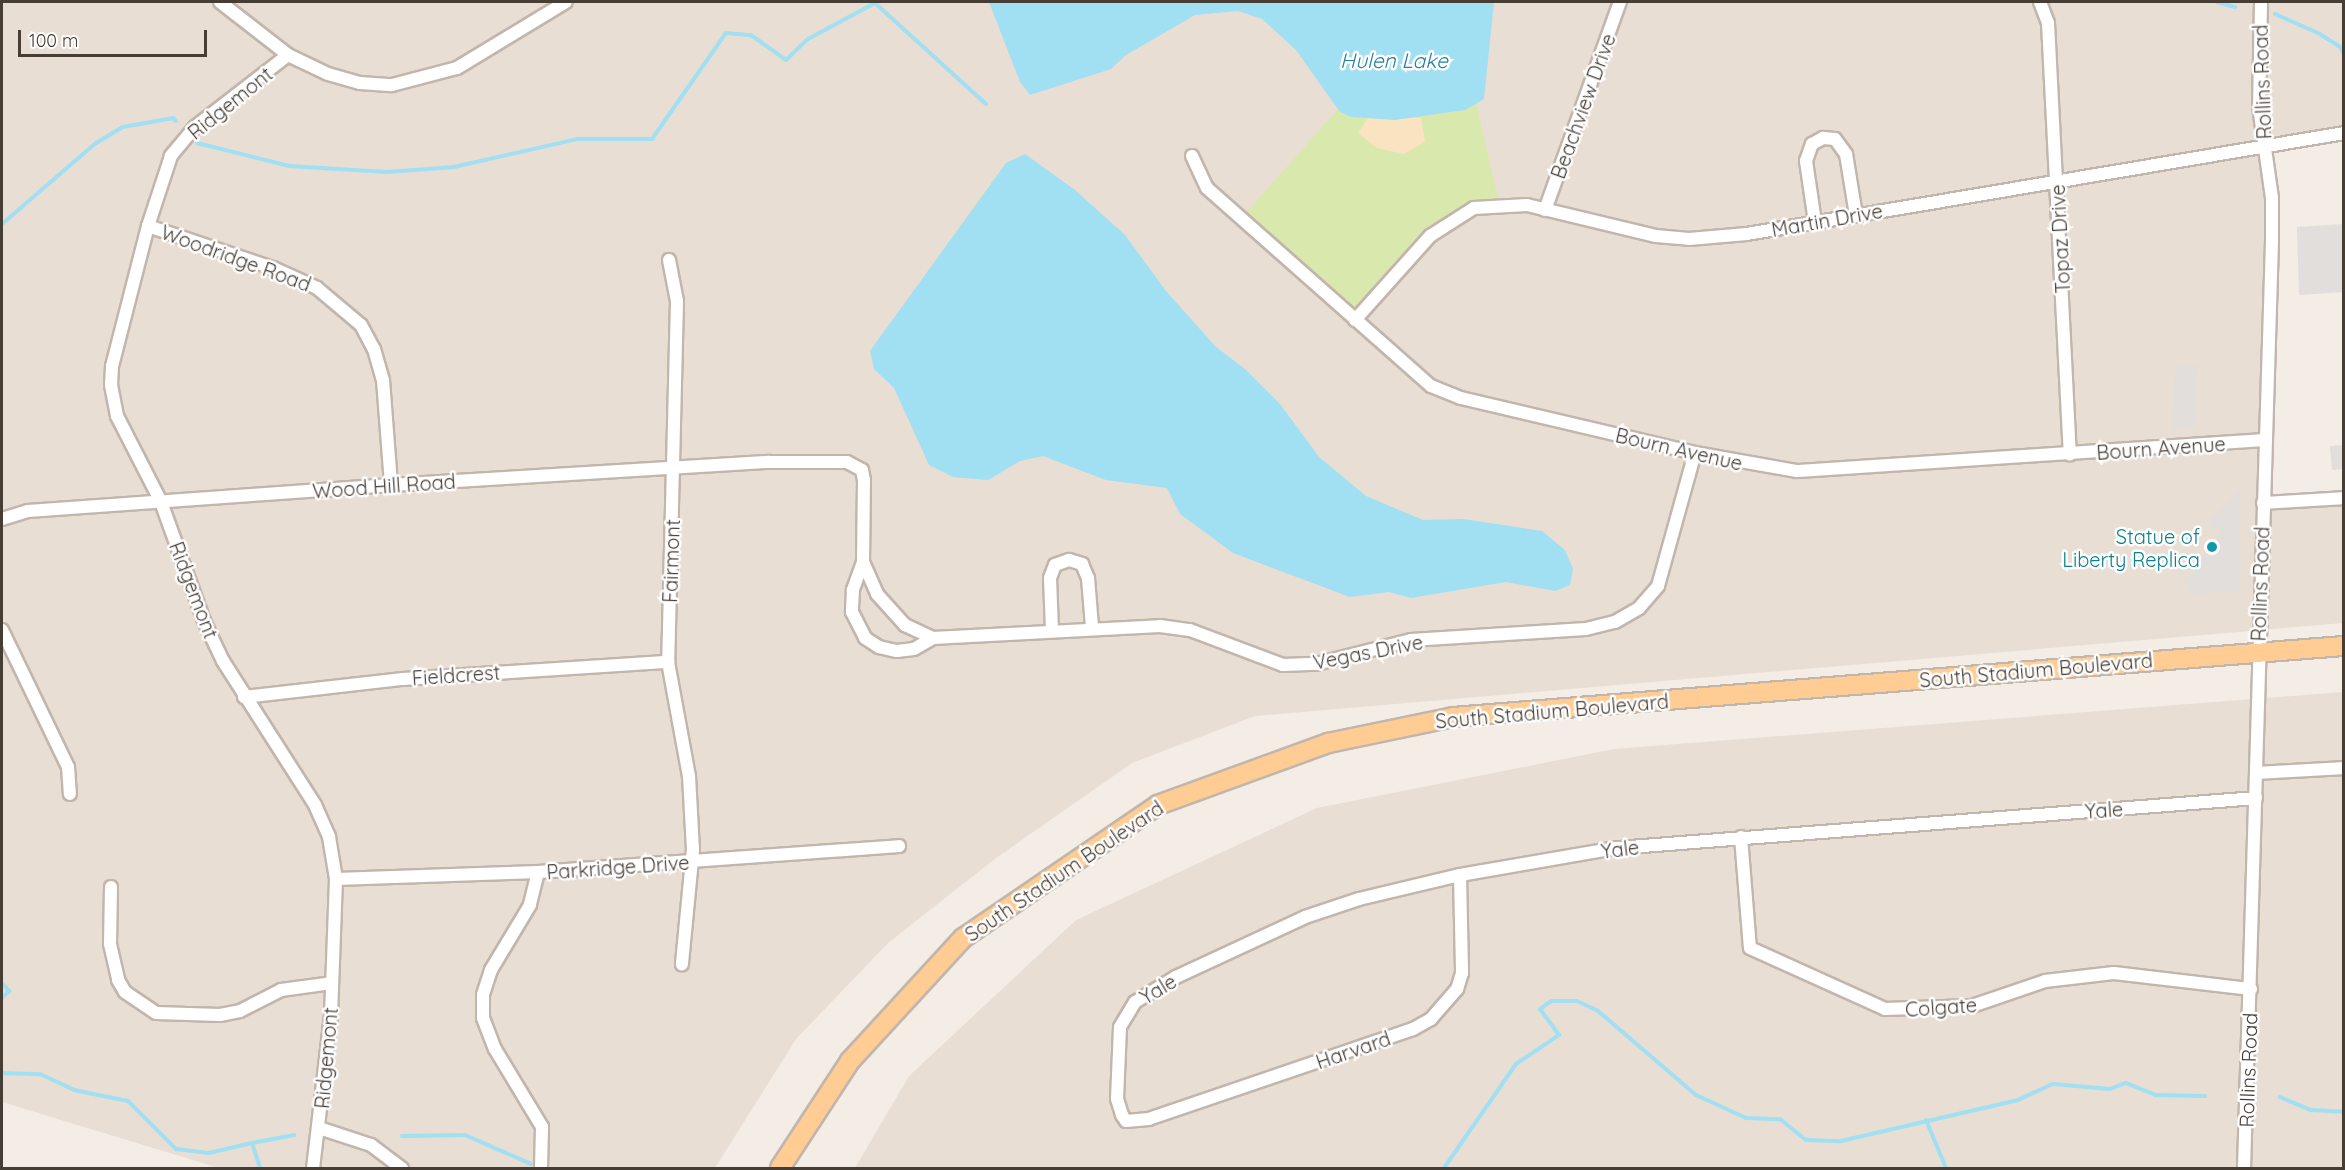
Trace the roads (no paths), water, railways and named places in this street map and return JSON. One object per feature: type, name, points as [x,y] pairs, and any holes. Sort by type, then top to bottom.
[{"type":"main road","name":"South Stadium Boulevard","points":[[780,1168],[850,1061],[963,938],[1158,805],[1328,743],[1453,717],[2343,646]]},
{"type":"street","points":[[220,2],[288,55],[328,74],[360,83],[392,85],[423,80],[457,68],[566,2]]},
{"type":"street","name":"Beachview Drive","points":[[1545,210],[1620,2]]},
{"type":"street","name":"Topaz Drive","points":[[2040,2],[2048,23],[2070,454]]},
{"type":"street","name":"Rollins Road","points":[[2244,1168],[2272,230],[2259,107],[2260,2]]},
{"type":"street","name":"Ridgemont","points":[[288,55],[181,142],[171,156],[148,226],[112,366],[111,385],[124,431],[161,502],[204,621],[244,697],[324,822],[336,879],[332,983],[319,1128],[313,1168]]},
{"type":"street","name":"Martin Drive","points":[[1355,320],[1430,236],[1451,219],[1474,208],[1501,204],[1545,210],[1656,236],[1689,239],[1815,222],[2343,133]]},
{"type":"street","points":[[1815,222],[1806,161],[1812,144],[1823,138],[1835,140],[1846,154],[1856,215]]},
{"type":"street","name":"Bourn Avenue","points":[[1192,156],[1207,188],[1431,386],[1461,398],[1695,453],[1797,471],[2266,440]]},
{"type":"street","name":"Woodridge Road","points":[[148,226],[273,268],[317,288],[360,325],[374,349],[383,380],[391,485]]},
{"type":"street","name":"Fairmont","points":[[669,260],[677,301],[668,662],[689,776],[693,862],[682,964]]},
{"type":"street","name":"Vegas Drive","points":[[933,639],[1092,627],[1160,626],[1190,630],[1283,665],[1316,664],[1411,640],[1586,629],[1615,621],[1639,608],[1658,586],[1695,453]]},
{"type":"street","name":"Wood Hill Road","points":[[2,519],[28,512],[391,485],[769,462],[847,462],[862,470],[863,562]]},
{"type":"street","points":[[2263,504],[2343,498]]},
{"type":"street","points":[[1052,630],[1050,578],[1055,564],[1069,561],[1082,564],[1088,578],[1092,627]]},
{"type":"street","points":[[863,562],[877,594],[905,625],[933,639]]},
{"type":"street","points":[[863,562],[853,590],[852,612],[865,638],[879,647],[897,651],[914,649],[933,639]]},
{"type":"street","points":[[2,630],[68,767],[70,794]]},
{"type":"street","name":"Fieldcrest","points":[[244,697],[403,679],[668,662]]},
{"type":"street","points":[[2257,773],[2343,768]]},
{"type":"street","name":"Yale","points":[[1126,1121],[1117,1099],[1120,1027],[1135,1002],[1176,977],[1305,917],[1359,899],[1460,876],[1617,848],[2256,798]]},
{"type":"street","name":"Colgate","points":[[1741,837],[1750,948],[1885,1009],[1972,1006],[2045,981],[2114,973],[2251,989]]},
{"type":"street","name":"Parkridge Drive","points":[[336,879],[538,872],[899,846]]},
{"type":"street","points":[[538,872],[530,905],[491,970],[483,995],[483,1018],[495,1049],[542,1127],[541,1168]]},
{"type":"street","name":"Harvard","points":[[1126,1121],[1149,1119],[1413,1029],[1431,1019],[1451,998],[1462,973],[1460,876]]},
{"type":"street","points":[[111,887],[110,944],[118,980],[125,992],[156,1012],[220,1015],[240,1011],[281,990],[332,983]]},
{"type":"street","points":[[319,1128],[371,1145],[402,1168]]},
{"type":"water","name":"Hulen Lake","points":[[989,2],[1494,2],[1484,99],[1465,110],[1395,120],[1351,117],[1340,112],[1296,50],[1262,19],[1238,11],[1195,15],[1126,55],[1111,69],[1030,95],[1020,82]]},
{"type":"water","points":[[1025,154],[1075,190],[1125,235],[1166,291],[1216,347],[1245,369],[1280,404],[1319,457],[1366,496],[1423,520],[1463,519],[1542,531],[1565,550],[1573,569],[1570,585],[1555,591],[1506,582],[1411,598],[1389,592],[1350,597],[1233,553],[1180,514],[1167,488],[1106,480],[1043,456],[1020,461],[988,480],[953,477],[929,465],[894,388],[874,369],[870,351],[1006,163]]},
{"type":"waterway","points":[[2217,2],[2235,7]]},
{"type":"waterway","points":[[197,143],[289,166],[387,172],[454,167],[577,139],[652,139],[726,33],[751,35],[786,60],[808,39],[875,3],[986,104]]},
{"type":"waterway","points":[[2275,14],[2318,33],[2340,47],[2344,54]]},
{"type":"waterway","points":[[2,224],[96,143],[123,127],[173,118],[176,121]]},
{"type":"waterway","points":[[2,983],[9,991],[2,998]]},
{"type":"waterway","points":[[1444,1168],[1516,1064],[1559,1035],[1540,1009],[1551,1001],[1577,1001],[1598,1011],[1696,1095],[1746,1118],[1780,1119],[1806,1140],[1841,1141],[2018,1100],[2053,1084],[2110,1089],[2126,1083],[2155,1095],[2205,1096]]},
{"type":"waterway","points":[[2,1073],[40,1074],[74,1090],[128,1101],[176,1149],[209,1153],[252,1143],[260,1168]]},
{"type":"waterway","points":[[2280,1097],[2311,1110],[2344,1112]]},
{"type":"waterway","points":[[1926,1120],[1946,1168]]},
{"type":"waterway","points":[[252,1143],[294,1135]]},
{"type":"waterway","points":[[402,1136],[465,1135],[531,1164]]},
{"type":"place","name":"Statue of Liberty Replica","points":[[2212,547]]}]
